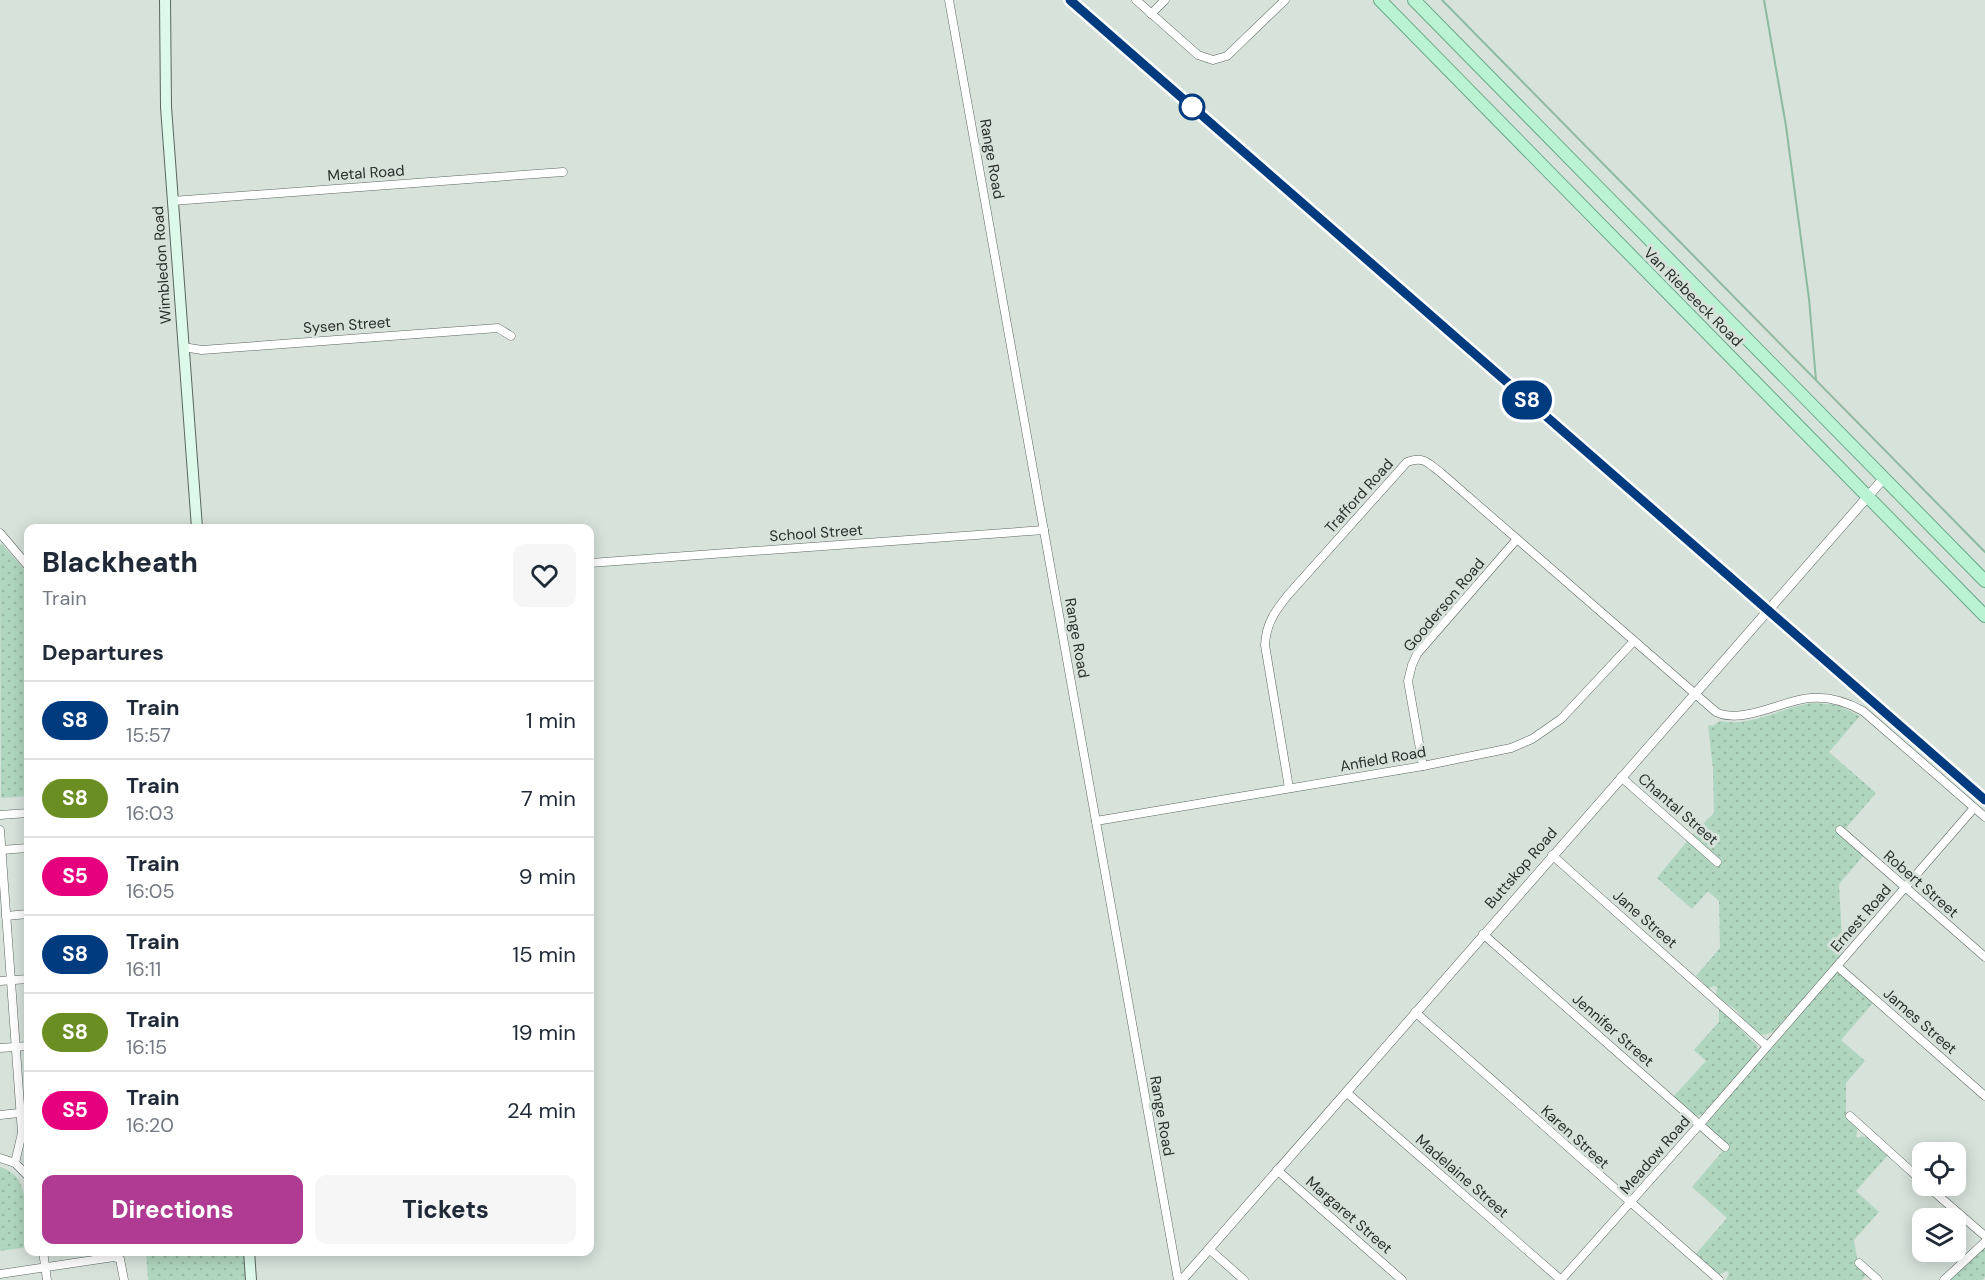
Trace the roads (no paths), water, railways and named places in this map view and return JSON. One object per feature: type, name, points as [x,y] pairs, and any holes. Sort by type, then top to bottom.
[{"type":"main road","name":"Wimbledon Road","points":[[165,0],[166,107],[197,524]]},
{"type":"main road","name":"Van Riebeeck Road","points":[[1380,0],[1985,616]]},
{"type":"main road","name":"Van Riebeeck Road","points":[[1414,0],[1985,581]]},
{"type":"main road","points":[[249,1256],[251,1280]]},
{"type":"street","name":"Range Road","points":[[949,0],[1180,1280]]},
{"type":"street","points":[[1136,0],[1201,58],[1218,60],[1230,53],[1285,0]]},
{"type":"street","points":[[1151,14],[1165,0]]},
{"type":"street","name":"Metal Road","points":[[172,201],[563,172]]},
{"type":"street","name":"Sysen Street","points":[[183,347],[202,350],[498,328],[511,336]]},
{"type":"street","name":"Trafford Road","points":[[1289,788],[1265,645],[1272,614],[1407,462],[1423,459],[1716,712],[1730,716],[1749,714],[1807,698],[1842,701],[1863,711],[1974,808]]},
{"type":"street","name":"Buttskop Road","points":[[1180,1280],[1209,1250],[1414,1012],[1884,478]]},
{"type":"street","name":"School Street","points":[[594,562],[1044,530]]},
{"type":"street","points":[[0,533],[24,561]]},
{"type":"street","name":"Gooderson Road","points":[[1423,766],[1408,681],[1412,665],[1417,654],[1517,539]]},
{"type":"street","name":"Anfield Road","points":[[1096,821],[1499,752],[1532,739],[1561,719],[1634,641]]},
{"type":"street","name":"Chantal Street","points":[[1620,777],[1717,862]]},
{"type":"street","points":[[1974,808],[1985,817]]},
{"type":"street","name":"Ernest Road","points":[[1767,1046],[1974,808]]},
{"type":"street","points":[[0,815],[24,813]]},
{"type":"street","points":[[0,830],[6,915],[4,949],[11,980],[16,1047],[24,1105]]},
{"type":"street","name":"Robert Street","points":[[1840,830],[1985,957]]},
{"type":"street","points":[[1,850],[24,848]]},
{"type":"street","name":"Jane Street","points":[[1552,855],[1767,1046]]},
{"type":"street","points":[[6,915],[24,914]]},
{"type":"street","name":"Jennifer Street","points":[[1483,934],[1725,1147]]},
{"type":"street","name":"James Street","points":[[1837,966],[1985,1096]]},
{"type":"street","points":[[0,981],[24,979]]},
{"type":"street","name":"Karen Street","points":[[1414,1012],[1719,1280]]},
{"type":"street","points":[[0,1048],[24,1046]]},
{"type":"street","name":"Meadow Road","points":[[1561,1280],[1767,1046]]},
{"type":"street","name":"Madelaine Street","points":[[1346,1092],[1561,1280]]},
{"type":"street","points":[[0,1114],[24,1112]]},
{"type":"street","points":[[1850,1116],[1912,1173]]},
{"type":"street","points":[[15,1163],[24,1119]]},
{"type":"street","points":[[0,1158],[15,1163],[24,1172]]},
{"type":"street","name":"Margaret Street","points":[[1277,1170],[1402,1280]]},
{"type":"street","points":[[1938,1196],[1985,1236]]},
{"type":"street","points":[[1944,1280],[1985,1242]]},
{"type":"street","points":[[1209,1250],[1244,1280]]},
{"type":"street","points":[[44,1256],[47,1280]]},
{"type":"street","points":[[0,1274],[114,1257],[122,1262],[124,1280]]},
{"type":"street","points":[[1859,1263],[1878,1280]]},
{"type":"waterway","points":[[1442,0],[1985,552]]},
{"type":"waterway","points":[[1764,0],[1786,126],[1809,299],[1816,380]]},
{"type":"railway","points":[[1070,0],[1985,800]]},
{"type":"train","name":"S8","points":[[1070,0],[1985,800]]}]
